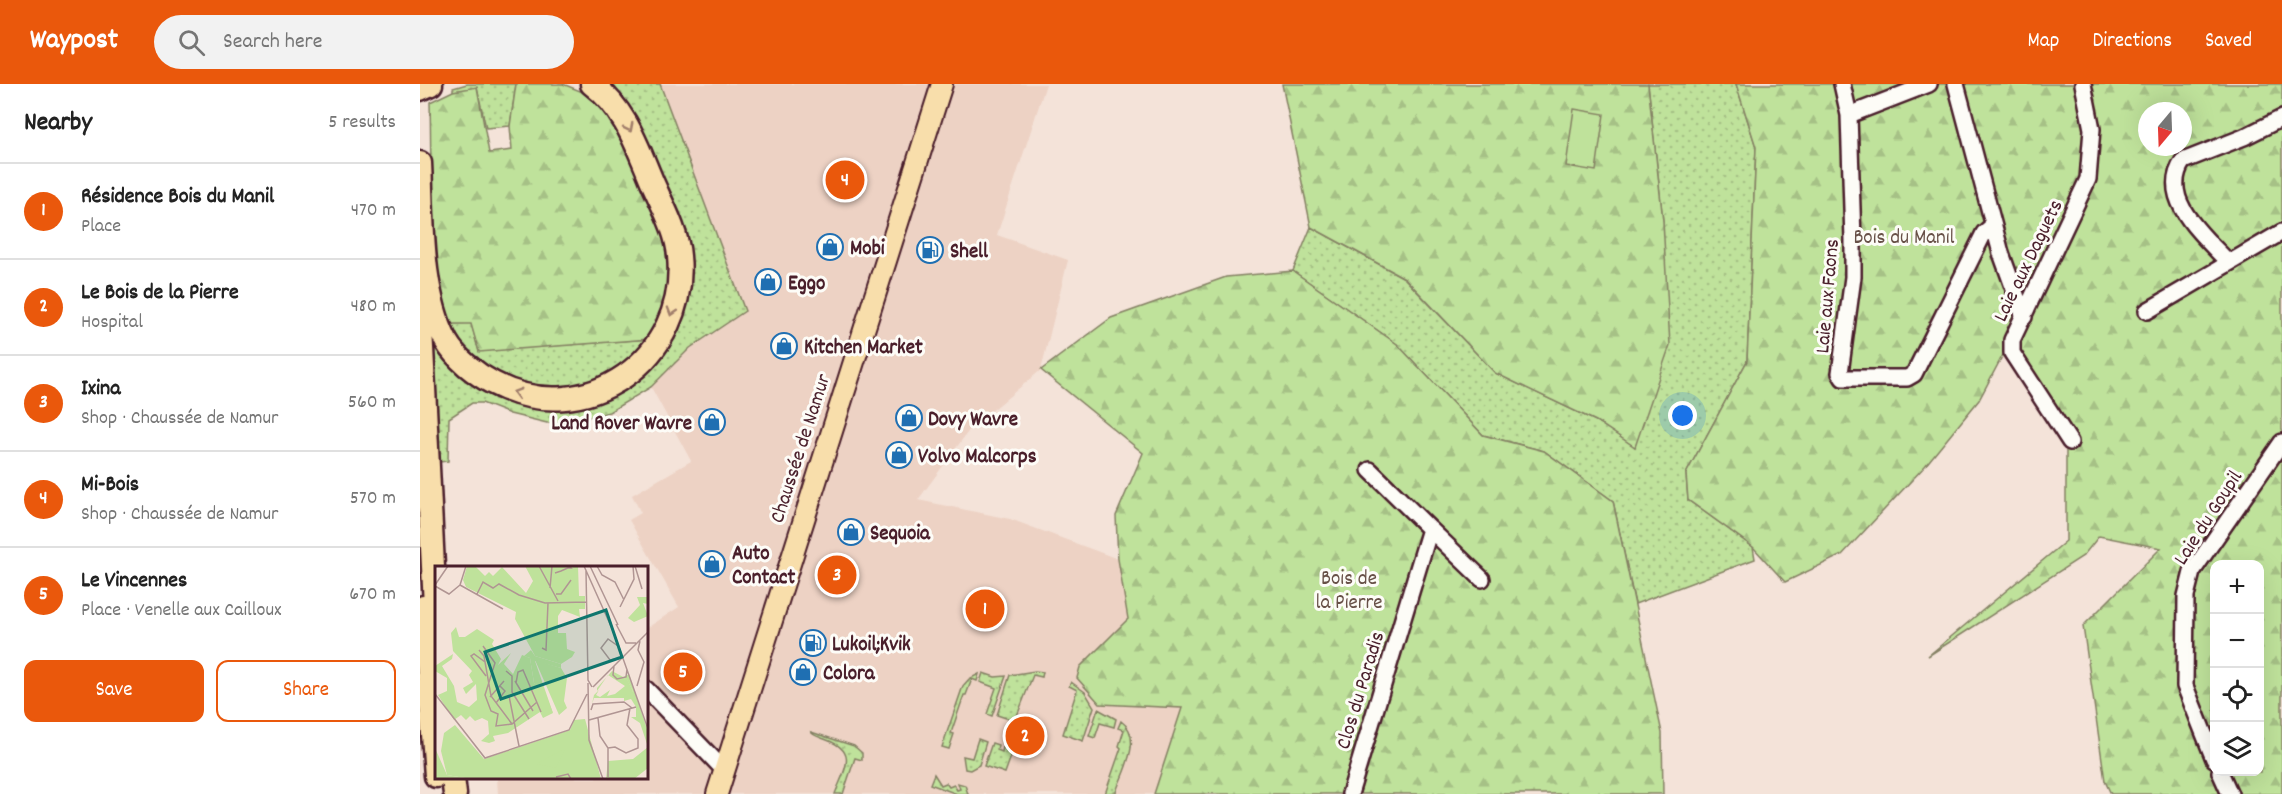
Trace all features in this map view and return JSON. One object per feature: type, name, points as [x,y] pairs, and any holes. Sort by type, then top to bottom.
[{"type":"highway","points":[[420,89],[430,84]]},
{"type":"highway","points":[[420,163],[426,277],[430,306],[447,344],[484,379],[505,390],[529,397],[558,399],[585,395],[608,387],[629,374],[645,359],[668,326],[680,279],[679,254],[630,130],[618,108],[592,84]]},
{"type":"highway","points":[[420,308],[435,610]]},
{"type":"highway","points":[[428,499],[434,521],[437,566]]},
{"type":"highway","points":[[420,550],[435,709]]},
{"type":"main road","name":"Chaussée de Namur","points":[[717,794],[942,84]]},
{"type":"street","name":"Laie aux Faons","points":[[1842,84],[1849,115],[1853,277],[1840,373],[1843,378],[1907,378],[1914,374],[1973,253],[1984,233],[1993,225]]},
{"type":"street","points":[[1849,115],[1929,84]]},
{"type":"street","points":[[1956,84],[1993,225],[2011,286],[2024,317]]},
{"type":"street","name":"Laie aux Daguets","points":[[2070,442],[2012,353],[2012,340],[2084,190],[2091,153],[2092,129],[2083,84]]},
{"type":"street","points":[[2229,263],[2186,215],[2177,192],[2179,167],[2183,161],[2229,144],[2282,118]]},
{"type":"street","points":[[2147,311],[2282,232]]},
{"type":"street","name":"Laie du Goupil","points":[[2210,749],[2185,686],[2186,596],[2192,572],[2282,442]]},
{"type":"street","points":[[1370,470],[1482,579]]},
{"type":"street","name":"Clos du Paradis","points":[[1350,794],[1430,529]]},
{"type":"street","points":[[648,691],[724,770]]},
{"type":"street","points":[[2222,776],[2230,794]]},
{"type":"shaded area","points":[[660,84],[1046,84],[997,235],[1068,260],[1041,370],[970,429],[918,500],[1010,519],[1118,559],[1128,619],[1080,667],[1100,704],[1182,708],[1154,794],[498,794],[497,779],[648,779],[648,627],[679,607],[629,520],[641,513],[632,495],[691,461],[651,387],[690,348],[745,311]]},
{"type":"green space","points":[[467,84],[516,84],[510,126],[486,128],[477,88],[453,91],[453,88]]},
{"type":"green space","points":[[516,84],[563,84],[595,97],[622,135],[662,233],[669,260],[670,282],[663,311],[650,339],[479,352],[471,324],[450,324],[437,270],[434,242],[430,102],[453,91],[477,87],[489,153],[512,150],[510,126]]},
{"type":"green space","points":[[603,84],[660,84],[745,311],[690,348],[651,387],[609,412],[581,419],[547,423],[510,414],[482,403],[472,403],[449,418],[448,461],[439,462],[427,314],[442,345],[525,401],[630,379],[685,266]]},
{"type":"green space","points":[[1282,84],[1648,84],[1663,221],[1670,345],[1635,447],[1596,421],[1495,373],[1405,278],[1311,227]]},
{"type":"green space","points":[[1648,84],[1736,84],[1756,147],[1747,361],[1686,474],[1688,500],[1753,547],[1755,559],[1635,604],[1613,501],[1544,451],[1483,435],[1397,344],[1293,271],[1311,227],[1404,278],[1495,373],[1596,421],[1635,446],[1663,221]]},
{"type":"green space","name":"Bois du Manil","points":[[1736,84],[2282,84],[2282,794],[2111,794],[2105,781],[2083,626],[2161,548],[2099,536],[2083,556],[1928,656],[2066,541],[2066,445],[2005,351],[1979,400],[1925,466],[1842,555],[1785,582],[1753,547],[1688,500],[1686,474],[1747,361],[1756,147]]},
{"type":"green space","points":[[1574,109],[1604,114],[1596,171],[1566,166]]},
{"type":"green space","name":"Bois de la Pierre","points":[[1293,271],[1397,344],[1483,435],[1544,451],[1613,501],[1662,733],[1663,794],[1154,794],[1182,708],[1100,704],[1077,678],[1080,667],[1128,619],[1118,559],[1116,516],[1143,453],[1041,370],[1111,318],[1226,277]]},
{"type":"green space","points":[[471,323],[479,351],[650,339],[627,362],[600,380],[557,389],[535,387],[513,381],[493,372],[476,359],[461,343],[450,324]]},
{"type":"green space","points":[[1043,672],[1042,677],[1033,675],[1015,721],[997,715],[1010,675]]},
{"type":"green space","points":[[983,673],[995,677],[1006,676],[992,716],[987,714],[996,688],[980,682]]},
{"type":"green space","points":[[979,674],[977,681],[972,679],[964,695],[951,733],[954,734],[949,749],[942,747],[963,686],[969,679]]},
{"type":"green space","points":[[1071,682],[1085,692],[1094,707],[1083,741],[1063,734],[1077,690],[1069,686]]},
{"type":"green space","points":[[1098,709],[1116,719],[1114,727],[1100,723],[1095,738],[1089,736]]},
{"type":"green space","points":[[1121,721],[1128,728],[1131,736],[1130,755],[1116,792],[1105,794],[1121,748],[1119,746],[1124,730],[1118,728]]},
{"type":"green space","points":[[811,732],[854,746],[862,753],[862,760],[855,758],[843,794],[835,794],[845,770],[846,756],[843,750]]},
{"type":"green space","points":[[978,739],[986,742],[979,765],[970,770],[965,769],[963,756],[972,758]]},
{"type":"green space","points":[[992,743],[998,745],[997,750],[1002,752],[1003,747],[1013,751],[1005,773],[984,766]]},
{"type":"green space","points":[[934,774],[941,785],[946,783],[949,787],[954,785],[957,790],[960,789],[958,783],[965,785],[968,794],[957,794],[930,784]]},
{"type":"place","name":"Mi-Bois","points":[[845,180]]},
{"type":"place","name":"Mobi","points":[[830,247]]},
{"type":"place","name":"Shell","points":[[930,250]]},
{"type":"place","name":"Eggo","points":[[768,282]]},
{"type":"place","name":"Kitchen Market","points":[[784,346]]},
{"type":"place","name":"Dovy Wavre","points":[[909,418]]},
{"type":"place","name":"Land Rover Wavre","points":[[712,422]]},
{"type":"place","name":"Volvo Malcorps","points":[[899,455]]},
{"type":"place","name":"Sequoia","points":[[851,532]]},
{"type":"place","name":"Auto Contact","points":[[712,564]]},
{"type":"place","name":"Ixina","points":[[837,575]]},
{"type":"place","name":"Résidence Bois du Manil","points":[[985,609]]},
{"type":"place","name":"Lukoil;Kvik","points":[[813,643]]},
{"type":"place","name":"Le Vincennes","points":[[683,672]]},
{"type":"place","name":"Colora","points":[[803,672]]},
{"type":"place","name":"Le Bois de la Pierre","points":[[1025,736]]}]
